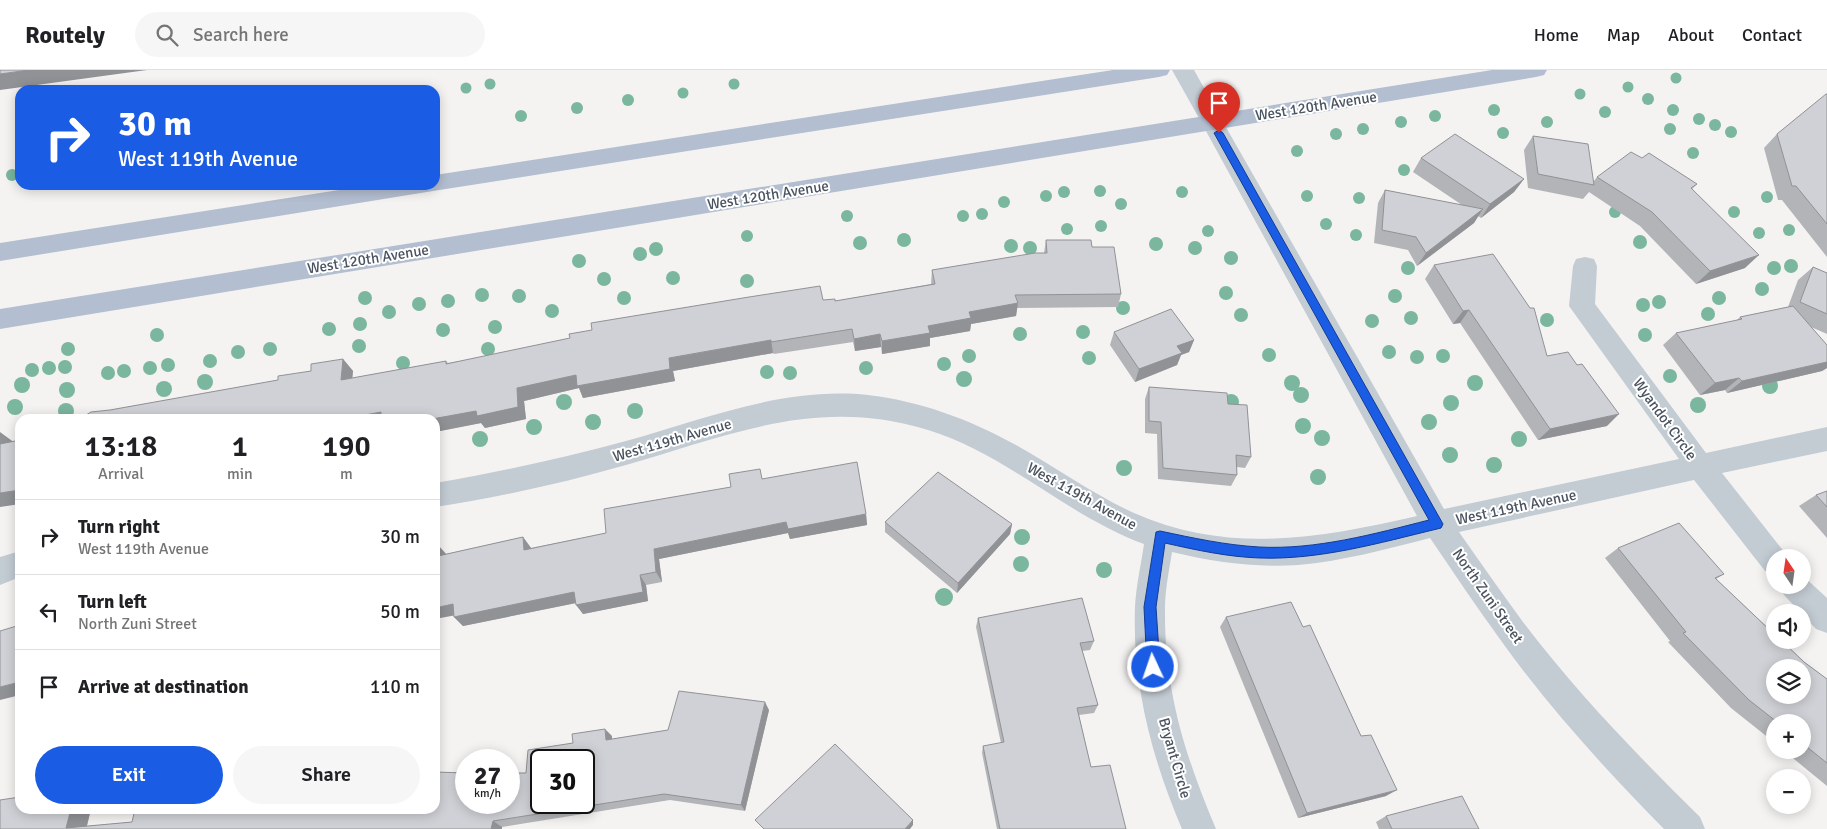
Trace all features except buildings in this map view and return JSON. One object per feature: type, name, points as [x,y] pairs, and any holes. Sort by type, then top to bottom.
[{"type":"main road","points":[[440,183],[1160,70]]},
{"type":"main road","name":"West 120th Avenue","points":[[0,319],[1536,70]]},
{"type":"main road","points":[[0,252],[393,190]]},
{"type":"street","name":"North Zuni Street","points":[[1183,70],[1437,524],[1513,633],[1574,708],[1626,767],[1688,829]]},
{"type":"street","name":"Wyandot Circle","points":[[1585,266],[1582,306],[1700,466],[1766,550]]},
{"type":"street","name":"West 119th Avenue","points":[[440,494],[490,487],[574,468],[760,414],[800,407],[843,405],[885,408],[928,418],[967,433],[1004,452],[1063,489],[1116,518],[1160,536],[1206,546],[1268,552],[1310,550],[1360,542],[1827,438]]},
{"type":"street","name":"Bryant Circle","points":[[1160,536],[1150,607],[1153,667],[1166,739],[1191,813],[1199,829]]},
{"type":"street","points":[[0,571],[15,566]]},
{"type":"street","points":[[1803,594],[1827,619]]},
{"type":"route","points":[[1153,667],[1150,607],[1160,536],[1206,546],[1260,553],[1310,550],[1360,542],[1437,524],[1219,133]]}]
